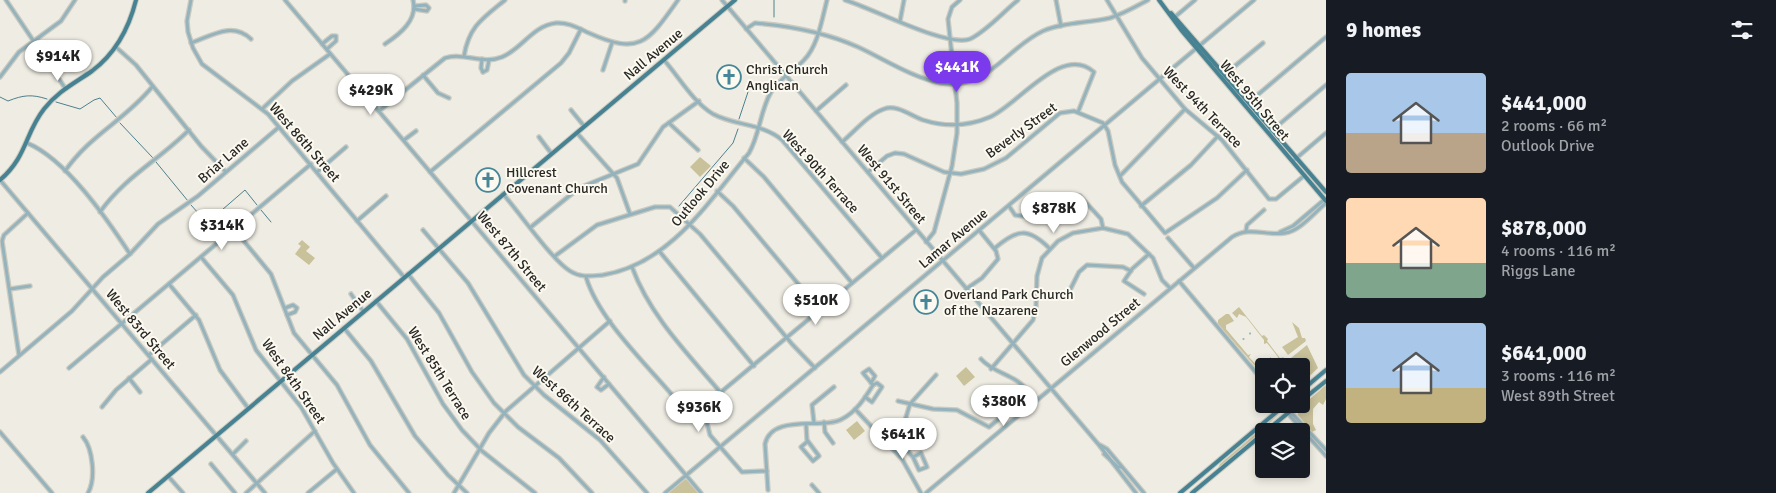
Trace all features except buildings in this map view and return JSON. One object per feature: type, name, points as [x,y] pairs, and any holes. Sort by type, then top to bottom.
[{"type":"main road","points":[[0,180],[17,162],[41,113],[65,88],[92,70],[116,47],[126,29],[136,0]]},
{"type":"main road","name":"Nall Avenue","points":[[148,493],[735,0]]},
{"type":"main road","name":"West 95th Street","points":[[1159,0],[1271,132],[1326,192]]},
{"type":"main road","name":"West 95th Street","points":[[1169,12],[1176,16],[1199,47]]},
{"type":"main road","name":"West 95th Street","points":[[1295,159],[1305,175],[1326,200]]},
{"type":"main road","points":[[1310,383],[1326,370]]},
{"type":"main road","points":[[1310,395],[1326,381]]},
{"type":"main road","points":[[1180,493],[1274,413]]},
{"type":"main road","points":[[1276,423],[1288,413]]},
{"type":"main road","points":[[1192,493],[1255,440]]},
{"type":"main road","points":[[1208,470],[1214,474]]},
{"type":"street","points":[[6,0],[65,88]]},
{"type":"street","points":[[0,77],[16,56],[60,21],[75,0]]},
{"type":"street","name":"West 86th Street","points":[[191,0],[187,21],[191,43],[207,68],[262,109],[279,127],[357,220],[439,313],[480,384],[504,414],[559,458],[592,493]]},
{"type":"street","name":"West 87th Street","points":[[285,0],[701,493]]},
{"type":"street","points":[[385,44],[406,28],[414,8],[413,0]]},
{"type":"street","points":[[464,56],[472,29],[505,0]]},
{"type":"street","points":[[379,111],[445,58],[464,56],[488,60],[505,56],[533,32],[548,25],[568,24],[612,43],[629,45],[647,38],[659,27],[678,0]]},
{"type":"street","name":"West 91st Street","points":[[722,0],[1099,445],[1104,454],[1136,493]]},
{"type":"street","name":"Outlook Drive","points":[[586,276],[612,273],[632,267],[660,252],[690,223],[752,148],[770,95],[786,76],[808,56],[818,32],[827,0]]},
{"type":"street","points":[[845,0],[938,38],[950,40],[963,40],[976,35],[1018,0]]},
{"type":"street","points":[[900,21],[904,0]]},
{"type":"street","points":[[926,242],[934,232],[950,172],[957,125],[948,16],[952,7],[960,0]]},
{"type":"street","points":[[1056,0],[1061,26]]},
{"type":"street","name":"West 94th Terrace","points":[[1107,0],[1135,50],[1185,109],[1218,136],[1272,201],[1305,175]]},
{"type":"street","points":[[746,29],[755,23],[818,32],[847,42],[928,80],[955,84],[971,82],[985,76],[1037,34],[1061,26],[1116,16],[1148,0]]},
{"type":"street","points":[[1176,16],[1195,0]]},
{"type":"street","name":"Lamar Avenue","points":[[665,493],[1254,0]]},
{"type":"street","points":[[430,172],[561,64],[569,54],[581,29]]},
{"type":"street","points":[[191,43],[228,30],[239,31],[251,39]]},
{"type":"street","points":[[322,44],[332,36],[336,36],[336,41],[326,49]]},
{"type":"street","points":[[1248,104],[1326,37]]},
{"type":"street","points":[[603,70],[612,43]]},
{"type":"street","points":[[1224,76],[1263,43]]},
{"type":"street","points":[[116,47],[136,65],[152,87],[225,171]]},
{"type":"street","points":[[262,109],[292,81],[330,54]]},
{"type":"street","points":[[482,59],[481,68],[483,72],[487,70],[488,60]]},
{"type":"street","name":"West 90th Terrace","points":[[664,60],[699,102],[719,117],[773,133],[782,140],[882,258]]},
{"type":"street","points":[[842,142],[878,112],[886,108],[897,109],[932,122],[957,125],[982,120],[998,113],[1059,67],[1074,65],[1094,72],[1078,112]]},
{"type":"street","points":[[423,75],[438,93],[449,98]]},
{"type":"street","points":[[816,111],[846,85]]},
{"type":"street","points":[[1271,132],[1326,85]]},
{"type":"street","points":[[66,171],[88,142],[130,112],[152,87]]},
{"type":"street","points":[[530,227],[570,194],[590,183],[635,166],[642,161],[655,137],[669,123],[699,102]]},
{"type":"street","points":[[1120,176],[1185,109]]},
{"type":"street","points":[[571,110],[584,126]]},
{"type":"street","name":"Beverly Street","points":[[868,172],[887,156],[895,153],[904,154],[937,170],[950,172],[967,173],[993,166],[1006,158],[1060,113],[1068,111],[1078,112],[1105,125]]},
{"type":"street","points":[[669,123],[698,150]]},
{"type":"street","points":[[1105,125],[1115,165],[1126,189],[1165,233],[1217,198],[1247,170]]},
{"type":"street","name":"Briar Lane","points":[[0,372],[72,311],[110,270],[130,254],[158,224],[198,196],[225,171],[279,127]]},
{"type":"street","points":[[100,212],[126,181],[164,154],[189,130]]},
{"type":"street","points":[[404,140],[416,131]]},
{"type":"street","points":[[577,132],[613,174],[623,191],[630,214]]},
{"type":"street","points":[[1295,159],[1326,133]]},
{"type":"street","points":[[1141,206],[1191,165],[1218,136]]},
{"type":"street","points":[[539,137],[551,153]]},
{"type":"street","points":[[27,143],[48,154],[66,171],[100,212],[130,254]]},
{"type":"street","points":[[317,172],[346,147]]},
{"type":"street","points":[[744,158],[764,177],[852,283]]},
{"type":"street","points":[[69,368],[311,164]]},
{"type":"street","name":"West 83rd Street","points":[[0,180],[265,493]]},
{"type":"street","points":[[717,191],[733,206],[820,310]]},
{"type":"street","points":[[503,194],[555,256],[571,272],[586,276],[595,301],[674,396],[687,405],[703,407],[916,230]]},
{"type":"street","points":[[1009,206],[1015,215],[1026,216],[1039,211],[1064,194],[1080,196],[1100,219],[1103,228]]},
{"type":"street","points":[[357,220],[386,196]]},
{"type":"street","points":[[1246,231],[1280,232],[1293,226],[1326,200]]},
{"type":"street","points":[[555,256],[590,228],[630,214],[661,206],[670,207],[690,223],[787,338],[815,368]]},
{"type":"street","name":"Glenwood Street","points":[[926,493],[1194,268],[1232,237],[1246,231],[1246,225],[1264,210]]},
{"type":"street","points":[[19,356],[19,343],[3,238],[28,213]]},
{"type":"street","points":[[991,369],[1012,343],[1026,331],[1033,320],[1037,298],[1038,269],[1050,249],[1073,233],[1103,228],[1128,234],[1149,254],[1157,266],[1162,280],[1170,288]]},
{"type":"street","points":[[234,229],[271,274],[294,333],[337,385],[375,452],[409,493]]},
{"type":"street","name":"West 86th Terrace","points":[[423,230],[480,300],[510,354],[534,385],[600,440],[647,493]]},
{"type":"street","points":[[966,289],[982,278],[996,264],[998,254],[995,248],[979,230]]},
{"type":"street","points":[[995,248],[1012,234],[1021,232],[1038,238],[1050,249]]},
{"type":"street","points":[[1168,238],[1194,268]]},
{"type":"street","points":[[660,252],[754,366]]},
{"type":"street","points":[[1144,294],[1124,281],[1131,271],[1149,254]]},
{"type":"street","name":"West 84th Street","points":[[201,257],[233,295],[256,350],[301,406],[336,469],[354,493]]},
{"type":"street","points":[[1037,298],[1055,295],[1067,296],[1079,272],[1087,265],[1122,267],[1131,271]]},
{"type":"street","points":[[632,267],[641,289],[658,316],[721,393]]},
{"type":"street","points":[[1179,281],[1255,371]]},
{"type":"street","points":[[169,284],[196,315],[220,370],[248,408]]},
{"type":"street","points":[[10,289],[30,286]]},
{"type":"street","points":[[351,294],[363,311]]},
{"type":"street","name":"West 85th Terrace","points":[[376,300],[406,339],[451,415],[480,449],[535,493]]},
{"type":"street","points":[[284,308],[293,305],[297,308],[296,312],[287,315]]},
{"type":"street","points":[[149,355],[196,315]]},
{"type":"street","points":[[454,493],[480,449],[504,414],[534,385],[610,321]]},
{"type":"street","points":[[344,327],[371,361],[409,428],[467,493]]},
{"type":"street","points":[[19,343],[25,347],[30,346]]},
{"type":"street","points":[[102,407],[129,378],[152,359]]},
{"type":"street","points":[[898,401],[957,410],[988,427],[1027,396],[1027,390],[1021,383],[991,369],[981,359]]},
{"type":"street","points":[[892,447],[900,437],[910,404],[936,374]]},
{"type":"street","name":"West 87th Street","points":[[604,377],[597,385],[598,389],[604,389],[609,384]]},
{"type":"street","points":[[129,378],[140,392]]},
{"type":"street","points":[[768,490],[765,444],[767,438],[781,426],[842,420],[865,397],[872,384],[877,383],[882,387],[872,402],[865,397]]},
{"type":"street","points":[[814,423],[812,405],[834,387]]},
{"type":"street","points":[[1015,406],[1020,414]]},
{"type":"street","points":[[703,407],[708,430],[742,472],[767,471]]},
{"type":"street","points":[[855,409],[904,462],[921,493]]},
{"type":"street","points":[[1292,413],[1326,450]]},
{"type":"street","points":[[1292,413],[1326,456]]},
{"type":"street","points":[[824,422],[825,432],[833,442]]},
{"type":"street","points":[[806,424],[808,441],[819,456],[813,461],[801,447],[808,441]]},
{"type":"street","points":[[246,493],[315,431]]},
{"type":"street","points":[[0,432],[52,493]]},
{"type":"street","points":[[83,437],[89,447],[91,456],[92,482],[88,493]]},
{"type":"street","points":[[900,437],[910,440],[908,451]]},
{"type":"street","points":[[233,454],[246,441]]},
{"type":"street","points":[[898,441],[913,457],[920,470],[926,467],[921,453],[913,457]]},
{"type":"street","name":"West 91st Street","points":[[1099,445],[1107,449],[1144,493]]},
{"type":"street","points":[[1104,454],[1106,453],[1118,467],[1122,467]]},
{"type":"street","points":[[211,464],[235,493]]},
{"type":"street","points":[[308,493],[336,469]]},
{"type":"street","points":[[1118,471],[1121,469],[1133,480]]},
{"type":"street","points":[[168,476],[183,493]]},
{"type":"street","points":[[812,485],[819,493]]},
{"type":"shaded area","points":[[700,157],[711,166],[700,177],[690,167]]},
{"type":"shaded area","points":[[302,240],[310,247],[306,251],[315,258],[309,265],[295,254],[301,246],[298,244]]},
{"type":"shaded area","points":[[1239,307],[1262,336],[1264,335],[1268,339],[1267,341],[1280,358],[1278,358],[1267,343],[1264,344],[1264,340],[1246,317],[1239,314],[1237,318],[1232,313]]},
{"type":"shaded area","points":[[1229,314],[1234,321],[1226,325],[1226,329],[1248,355],[1251,354],[1249,357],[1255,366],[1218,324],[1218,320]]},
{"type":"shaded area","points":[[1292,322],[1299,328],[1302,338],[1305,338],[1306,341],[1288,355],[1282,347],[1298,337]]},
{"type":"shaded area","points":[[1307,345],[1318,368],[1310,376],[1310,358],[1291,358]]},
{"type":"shaded area","points":[[966,367],[975,377],[964,386],[956,376]]},
{"type":"shaded area","points":[[1326,385],[1326,399],[1323,405],[1319,402],[1313,409],[1313,424],[1316,430],[1312,432],[1310,423],[1305,423],[1298,413],[1310,413],[1310,399]]},
{"type":"shaded area","points":[[857,421],[865,431],[854,440],[846,430]]},
{"type":"shaded area","points":[[1255,434],[1255,437],[1245,447],[1218,468],[1220,464]]},
{"type":"shaded area","points":[[686,479],[699,493],[668,493]]},
{"type":"waterway","points":[[774,0],[774,17]]},
{"type":"waterway","points":[[739,119],[751,83]]},
{"type":"waterway","points":[[0,97],[8,101],[28,96],[47,99]]},
{"type":"waterway","points":[[56,102],[80,109],[100,98],[117,118]]},
{"type":"waterway","points":[[120,123],[153,158]]},
{"type":"waterway","points":[[679,206],[733,143],[738,129]]},
{"type":"waterway","points":[[156,162],[188,201]]},
{"type":"waterway","points":[[191,205],[207,223],[245,190],[257,205]]},
{"type":"waterway","points":[[261,210],[271,222]]},
{"type":"place","name":"Christ Church Anglican","points":[[729,77]]},
{"type":"place","name":"Hillcrest Covenant Church","points":[[488,180]]},
{"type":"place","name":"Overland Park Church of the Nazarene","points":[[926,302]]}]
